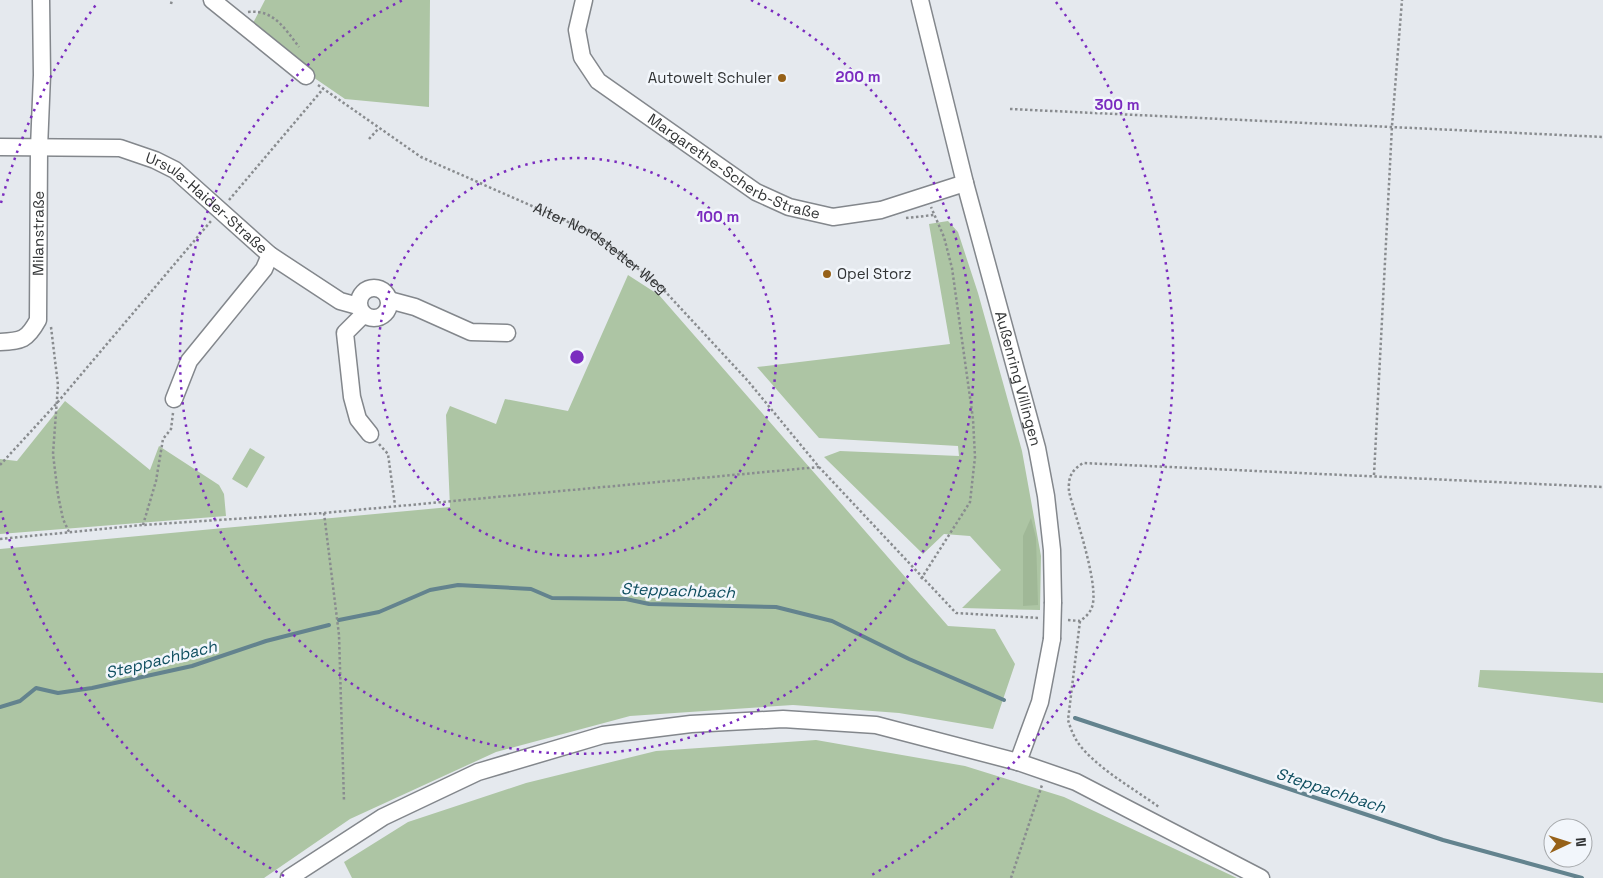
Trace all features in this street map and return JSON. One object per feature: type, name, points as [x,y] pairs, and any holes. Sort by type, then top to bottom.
[{"type":"street","name":"Milanstraße","points":[[41,0],[42,75],[39,148],[44,322]]},
{"type":"street","points":[[212,0],[306,76]]},
{"type":"street","name":"Margarethe-Scherb-Straße","points":[[584,0],[577,30],[582,57],[598,81],[756,192],[789,207],[833,217],[882,210],[965,182]]},
{"type":"street","name":"Außenring Villingen","points":[[920,0],[965,182],[1036,448],[1046,496],[1052,550],[1052,639],[1040,702],[1018,762]]},
{"type":"street","points":[[0,147],[39,148]]},
{"type":"street","name":"Ursula-Haider-Straße","points":[[39,148],[120,148],[175,170],[270,255],[340,301],[361,310]]},
{"type":"street","points":[[174,399],[189,361],[264,269],[270,255]]},
{"type":"street","points":[[361,310],[372,319],[381,317],[388,310],[389,300],[383,291],[373,288],[364,292],[361,310],[345,333],[352,397],[358,419],[370,434]]},
{"type":"street","points":[[389,300],[415,307],[471,332],[507,333]]},
{"type":"street","points":[[0,342],[20,341],[44,322]]},
{"type":"street","points":[[289,878],[383,817],[478,772],[603,735],[691,724],[783,718],[876,725],[1047,771],[1076,782],[1261,878]]},
{"type":"path","points":[[1374,475],[1392,126],[1402,0]]},
{"type":"path","points":[[233,17],[245,12],[266,12],[275,17],[299,47]]},
{"type":"path","name":"Alter Nordstetter Weg","points":[[306,76],[421,157],[593,233],[661,287],[748,381],[819,466],[921,579],[956,613],[1046,618]]},
{"type":"path","points":[[0,465],[57,403],[323,89]]},
{"type":"path","points":[[1010,109],[1603,137]]},
{"type":"path","points":[[369,139],[379,128]]},
{"type":"path","points":[[921,579],[970,502],[975,457],[973,419],[952,268],[944,237],[928,202]]},
{"type":"path","points":[[44,322],[57,372],[57,403],[53,454],[63,519],[69,532]]},
{"type":"path","points":[[143,525],[156,482],[163,439],[171,429],[174,399]]},
{"type":"path","points":[[370,434],[388,454],[395,504]]},
{"type":"path","points":[[1065,619],[1080,621],[1087,616],[1093,605],[1094,588],[1069,492],[1068,478],[1073,470],[1083,463],[1603,487]]},
{"type":"path","points":[[0,539],[143,525],[324,513],[395,504],[819,466]]},
{"type":"path","points":[[324,513],[326,547],[338,635],[344,802]]},
{"type":"path","points":[[1080,621],[1068,720],[1074,736],[1082,748],[1164,811]]},
{"type":"path","points":[[1011,878],[1047,771]]},
{"type":"green space","points":[[265,0],[430,0],[429,107],[345,99],[310,75],[252,25]]},
{"type":"green space","points":[[948,221],[958,232],[978,293],[1022,451],[1041,556],[1040,610],[962,608],[1001,570],[970,536],[944,534],[923,554],[824,457],[840,451],[959,456],[958,446],[819,438],[757,367],[950,344],[929,224]]},
{"type":"green space","points":[[628,275],[659,295],[948,626],[995,629],[1015,664],[993,729],[899,713],[793,705],[630,716],[496,752],[350,819],[264,878],[0,878],[0,549],[450,507],[446,415],[450,406],[496,424],[505,399],[568,411]]},
{"type":"green space","points":[[65,401],[150,470],[159,446],[219,485],[224,494],[226,516],[0,534],[0,459],[17,461]]},
{"type":"green space","points":[[250,448],[265,457],[247,488],[232,479]]},
{"type":"green space","points":[[1031,518],[1036,538],[1038,605],[1023,606],[1023,536]]},
{"type":"green space","points":[[1480,670],[1603,673],[1603,703],[1478,687]]},
{"type":"green space","points":[[816,740],[965,766],[1064,797],[1237,878],[352,878],[344,862],[408,822],[526,783],[656,751]]},
{"type":"waterway","name":"Steppachbach","points":[[339,620],[379,612],[430,590],[458,585],[531,589],[552,598],[626,599],[649,604],[776,607],[832,621],[909,659],[1004,700]]},
{"type":"waterway","name":"Steppachbach","points":[[0,707],[20,701],[36,688],[58,693],[92,688],[192,666],[266,641],[329,625]]},
{"type":"waterway","name":"Steppachbach","points":[[1075,718],[1443,840],[1582,878]]},
{"type":"place","name":"Autowelt Schuler","points":[[782,78]]},
{"type":"place","name":"Opel Storz","points":[[827,274]]}]
